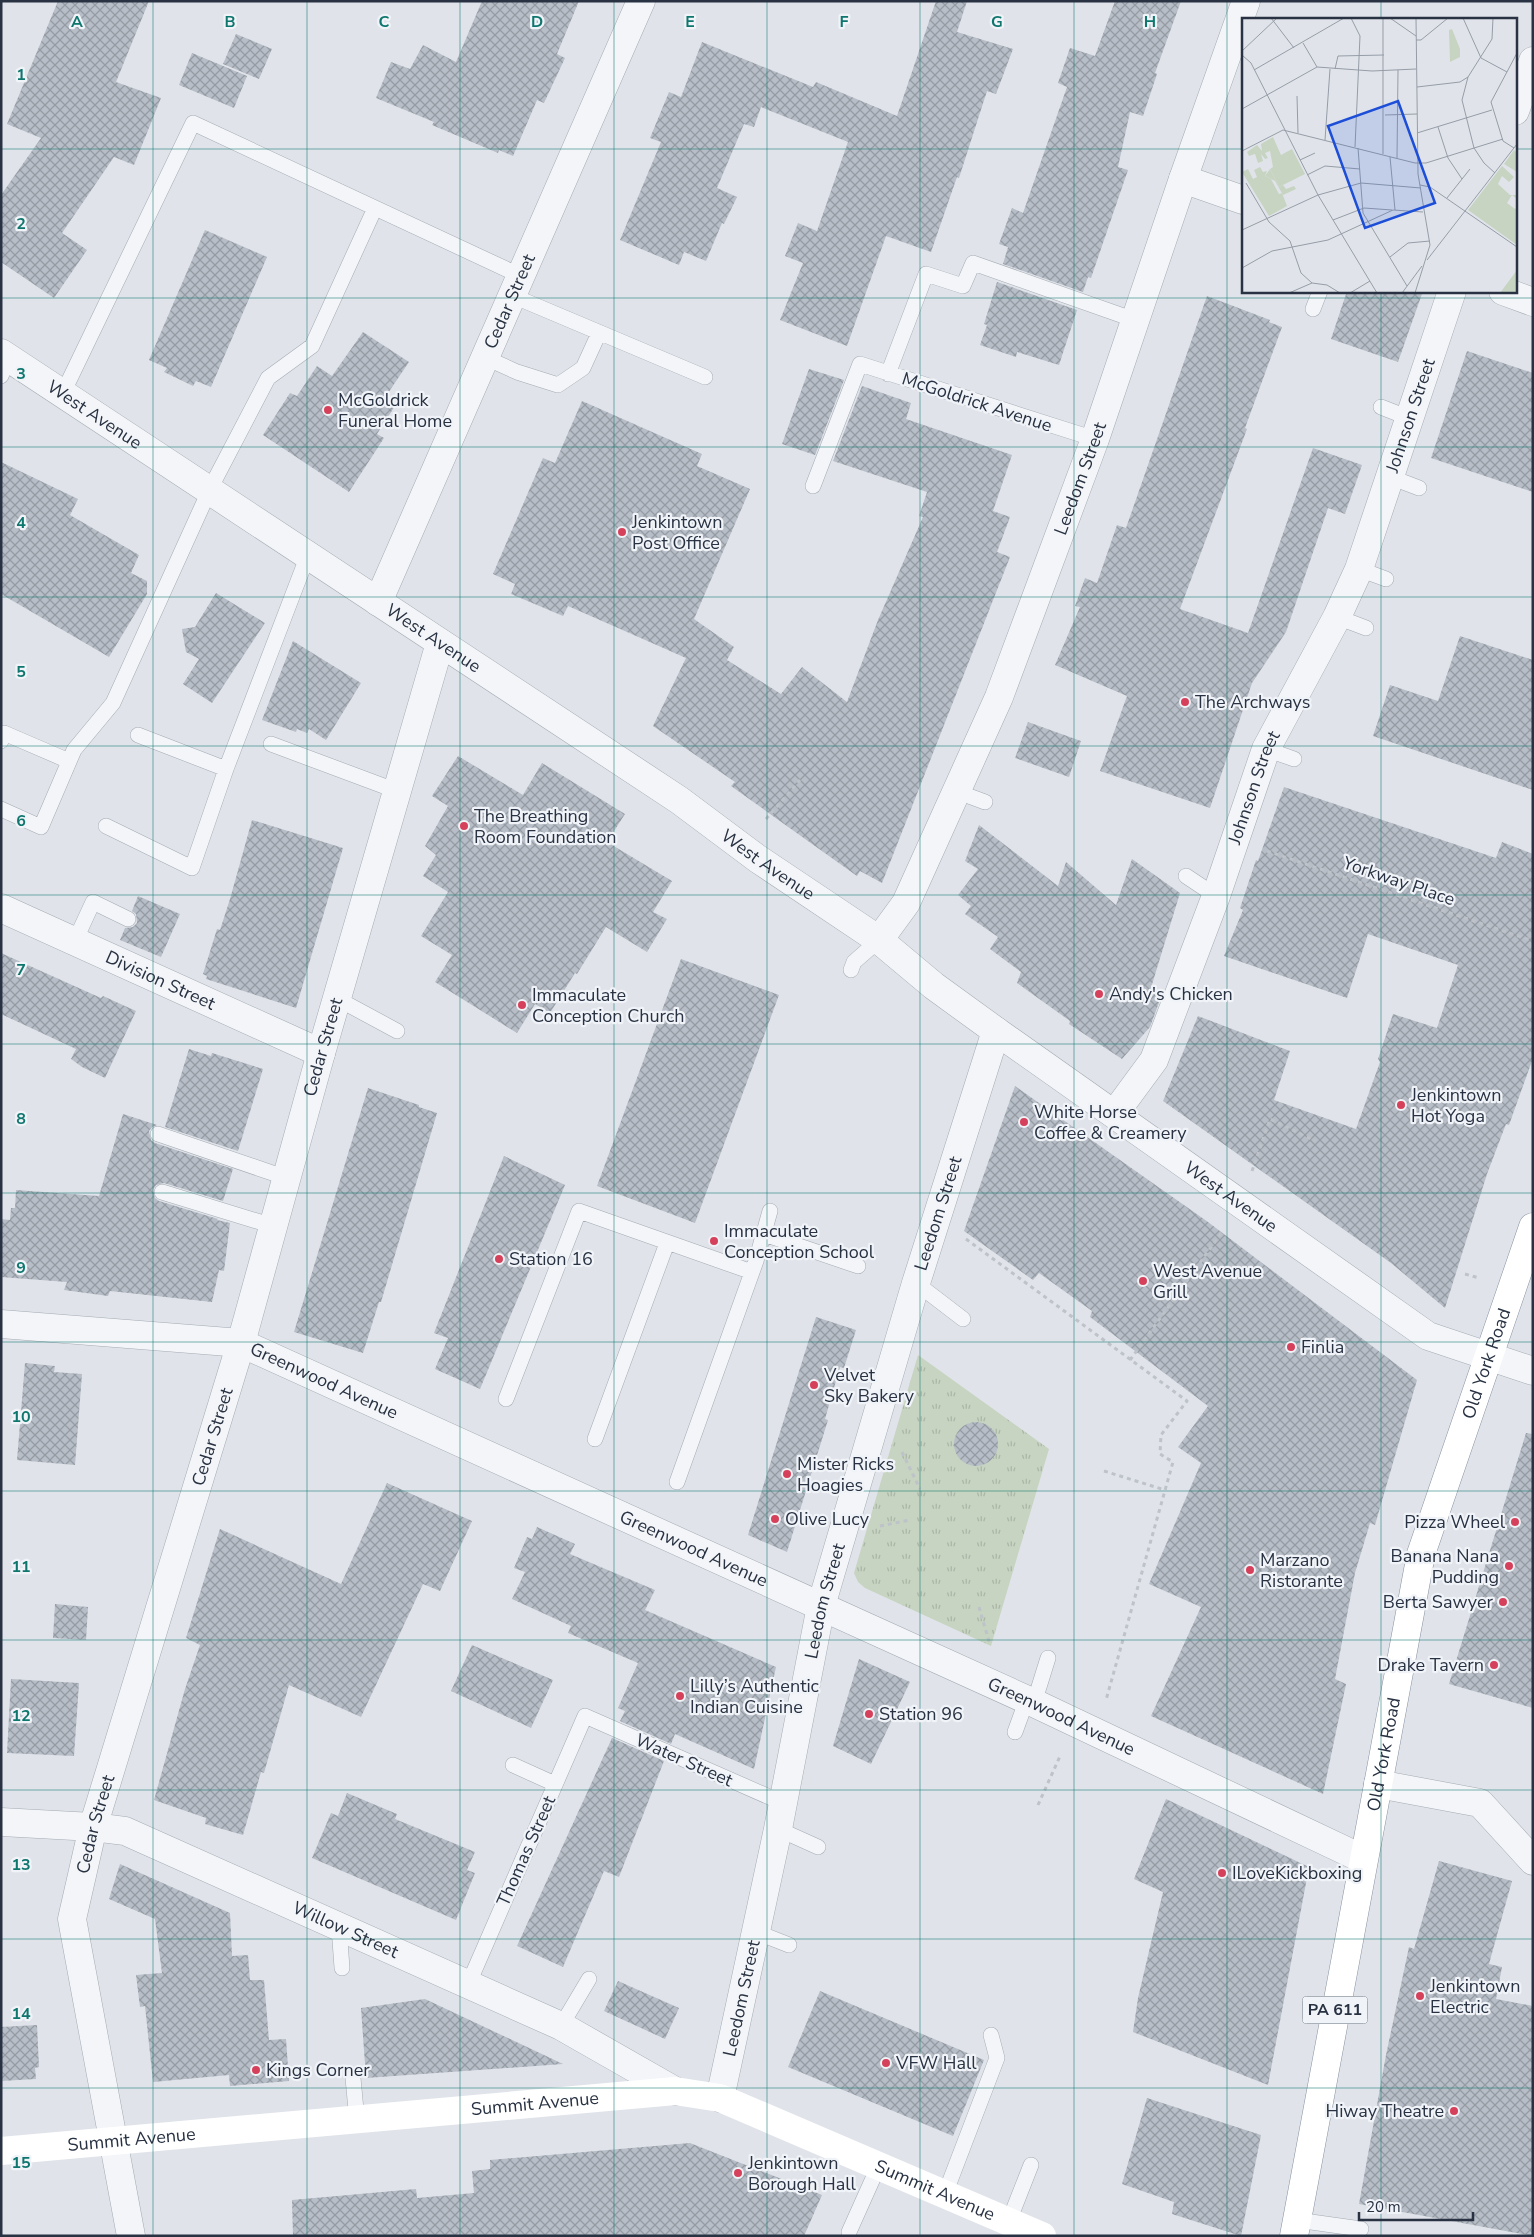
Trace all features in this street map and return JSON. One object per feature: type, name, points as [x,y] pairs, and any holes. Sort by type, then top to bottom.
[{"type":"main road","name":"Old York Road","points":[[1296,2228],[1363,1858],[1421,1554],[1533,1227]]},
{"type":"main road","name":"Summit Avenue","points":[[1,2151],[675,2091],[720,2098],[1042,2236]]},
{"type":"street","name":"Cedar Street","points":[[378,602],[641,1]]},
{"type":"street","name":"Leedom Street","points":[[879,940],[906,904],[958,792],[999,697],[1095,439],[1182,179],[1246,1]]},
{"type":"street","points":[[1516,108],[1533,61]]},
{"type":"street","points":[[1182,179],[1242,200]]},
{"type":"street","name":"Johnson Street","points":[[1115,1113],[1154,1060],[1216,896],[1266,749],[1337,617],[1359,569],[1452,292]]},
{"type":"street","points":[[1506,292],[1533,302]]},
{"type":"street","name":"West Avenue","points":[[4,362],[63,393],[678,800],[758,859],[879,940],[934,986],[1428,1336],[1533,1372]]},
{"type":"street","name":"Cedar Street","points":[[131,2236],[72,1919],[93,1827],[242,1343],[336,998],[440,643]]},
{"type":"street","name":"Division Street","points":[[1,908],[321,1053]]},
{"type":"street","name":"Leedom Street","points":[[720,2098],[778,1829],[821,1606],[916,1283],[996,1030]]},
{"type":"street","name":"Greenwood Avenue","points":[[1,1324],[242,1343],[1030,1701],[1363,1858]]},
{"type":"street","points":[[1378,1784],[1480,1803],[1529,1850]]},
{"type":"street","name":"Willow Street","points":[[1,1822],[93,1827],[125,1831],[560,2026],[675,2091]]},
{"type":"lane","points":[[63,393],[193,123],[375,208],[599,333],[705,377]]},
{"type":"lane","points":[[1,809],[41,827],[74,750],[113,703],[210,489],[268,378],[312,346],[375,208]]},
{"type":"lane","points":[[888,374],[926,274],[963,286],[972,263],[1135,320]]},
{"type":"lane","points":[[1313,310],[1320,292]]},
{"type":"lane","points":[[486,358],[517,372],[558,385],[584,368],[599,333]]},
{"type":"lane","name":"McGoldrick Avenue","points":[[814,486],[860,364],[1095,439]]},
{"type":"lane","points":[[1381,407],[1409,418]]},
{"type":"lane","points":[[1390,477],[1420,488]]},
{"type":"lane","points":[[106,826],[192,868],[226,769],[308,555]]},
{"type":"lane","points":[[1359,569],[1386,579]]},
{"type":"lane","points":[[1337,617],[1366,628]]},
{"type":"lane","points":[[1,741],[4,733],[69,761]]},
{"type":"lane","points":[[138,735],[226,769]]},
{"type":"lane","points":[[271,744],[397,791]]},
{"type":"lane","points":[[1266,749],[1294,759]]},
{"type":"lane","points":[[958,792],[985,802]]},
{"type":"lane","points":[[1186,876],[1216,896]]},
{"type":"lane","points":[[75,941],[93,902],[128,919]]},
{"type":"lane","points":[[851,970],[854,962],[879,940]]},
{"type":"lane","points":[[336,998],[396,1031]]},
{"type":"lane","points":[[158,1134],[287,1178]]},
{"type":"lane","points":[[162,1192],[273,1226]]},
{"type":"lane","points":[[506,1399],[579,1211],[752,1272]]},
{"type":"lane","points":[[676,1482],[752,1272],[770,1211]]},
{"type":"lane","points":[[764,1234],[858,1266]]},
{"type":"lane","points":[[595,1439],[667,1242]]},
{"type":"lane","points":[[916,1283],[963,1319]]},
{"type":"lane","points":[[1015,1732],[1048,1658]]},
{"type":"lane","name":"Water Street","points":[[585,1716],[692,1772],[783,1802]]},
{"type":"lane","name":"Thomas Street","points":[[468,1985],[585,1716]]},
{"type":"lane","points":[[513,1765],[555,1784]]},
{"type":"lane","points":[[778,1829],[818,1847]]},
{"type":"lane","points":[[338,1927],[342,1968]]},
{"type":"lane","points":[[756,1932],[789,1946]]},
{"type":"lane","points":[[560,2026],[588,1979]]},
{"type":"lane","points":[[945,2194],[997,2058],[991,2035]]},
{"type":"lane","points":[[353,2078],[357,2120]]},
{"type":"lane","points":[[849,2232],[879,2165]]},
{"type":"lane","points":[[1009,2222],[1030,2165]]},
{"type":"lane","points":[[1296,2228],[1361,2229]]},
{"type":"path","points":[[766,819],[800,780]]},
{"type":"path","name":"Yorkway Place","points":[[1266,851],[1533,941]]},
{"type":"path","points":[[1250,1174],[1270,1119],[1315,1141]]},
{"type":"path","points":[[1130,1360],[1225,1228]]},
{"type":"path","points":[[965,1239],[1187,1401],[1161,1435],[1160,1454],[1173,1462],[1105,1701]]},
{"type":"path","points":[[1465,1274],[1479,1278]]},
{"type":"path","points":[[899,1445],[920,1489]]},
{"type":"path","points":[[1104,1470],[1165,1490]]},
{"type":"path","points":[[876,1527],[910,1520]]},
{"type":"path","points":[[979,1607],[991,1646]]},
{"type":"path","points":[[1038,1805],[1062,1753]]},
{"type":"green space","points":[[918,1355],[1049,1449],[991,1646],[865,1588],[858,1582],[854,1573]]},
{"type":"building","points":[[58,1],[149,1],[116,82],[161,98],[134,165],[114,157],[62,233],[87,250],[54,298],[1,262],[1,195],[41,138],[7,124]]},
{"type":"building","points":[[482,1],[579,1],[557,54],[565,58],[544,103],[537,100],[513,156],[499,150],[498,153],[432,125],[434,122],[376,98],[391,62],[410,69],[423,45],[456,62]]},
{"type":"building","points":[[936,1],[967,1],[957,32],[1013,49],[996,94],[987,91],[959,178],[957,177],[931,252],[886,236],[847,346],[780,320],[803,263],[785,256],[798,223],[817,231],[848,142],[761,107],[754,127],[744,124],[717,188],[737,197],[724,224],[722,223],[706,261],[684,252],[679,265],[620,240],[661,142],[650,138],[669,92],[681,97],[702,42],[813,87],[816,82],[897,116]]},
{"type":"building","points":[[1115,1],[1181,1],[1155,73],[1157,74],[1143,116],[1130,112],[1118,167],[1128,170],[1091,278],[1088,277],[1083,292],[1003,264],[1008,247],[999,244],[1012,208],[1023,213],[1067,87],[1058,83],[1070,48],[1095,56]]},
{"type":"building","points":[[236,34],[272,49],[259,79],[223,64]]},
{"type":"building","points":[[192,53],[247,76],[234,108],[179,85]]},
{"type":"building","points":[[205,230],[267,257],[211,387],[196,381],[193,386],[164,372],[167,368],[149,360]]},
{"type":"building","points":[[997,282],[1077,310],[1059,365],[1017,352],[1016,357],[980,345],[987,325],[984,324]]},
{"type":"building","points":[[1347,292],[1423,292],[1398,362],[1331,339]]},
{"type":"building","points":[[1207,296],[1270,320],[1269,322],[1282,327],[1245,428],[1247,429],[1180,609],[1248,633],[1313,448],[1362,465],[1345,514],[1328,508],[1286,632],[1252,683],[1210,808],[1100,771],[1127,696],[1055,665],[1080,607],[1075,606],[1085,578],[1097,583],[1117,525],[1126,528]]},
{"type":"building","name":"McGoldrick Funeral Home","points":[[363,332],[409,362],[384,399],[395,406],[377,434],[384,438],[349,492],[263,435],[290,393],[297,396],[317,366],[332,376]]},
{"type":"building","points":[[1467,351],[1533,373],[1533,492],[1431,458]]},
{"type":"building","points":[[809,369],[844,380],[815,455],[782,444]]},
{"type":"building","points":[[862,386],[911,403],[906,419],[1012,455],[993,511],[1010,517],[997,552],[1010,557],[882,883],[860,871],[857,876],[731,786],[735,782],[653,726],[686,658],[568,606],[563,616],[511,594],[515,584],[493,574],[543,458],[555,463],[582,401],[702,454],[697,466],[750,489],[694,619],[734,647],[727,660],[781,694],[802,667],[847,702],[878,620],[923,517],[919,516],[927,492],[833,461]]},
{"type":"building","points":[[1,462],[78,499],[70,515],[139,555],[131,573],[147,581],[147,594],[109,657],[1,594]]},
{"type":"building","points":[[216,593],[265,623],[212,703],[183,684],[199,659],[186,652],[182,629],[195,627]]},
{"type":"building","points":[[1460,636],[1533,660],[1533,790],[1373,736],[1390,685],[1438,701]]},
{"type":"building","points":[[293,641],[361,683],[326,740],[309,729],[307,733],[297,729],[296,732],[262,720]]},
{"type":"building","points":[[1028,722],[1081,741],[1069,777],[1015,758]]},
{"type":"building","points":[[458,756],[523,795],[542,763],[625,814],[607,842],[672,881],[653,912],[667,919],[647,952],[606,927],[550,1013],[535,1004],[517,1033],[435,982],[452,955],[421,936],[448,892],[423,876],[436,855],[425,846],[448,806],[432,796]]},
{"type":"building","points":[[1284,787],[1496,858],[1502,842],[1533,854],[1533,1058],[1509,1125],[1506,1124],[1487,1174],[1445,1308],[1391,1263],[1163,1101],[1198,1016],[1290,1051],[1274,1100],[1356,1129],[1380,1062],[1378,1059],[1393,1014],[1437,1028],[1458,965],[1368,934],[1347,998],[1224,956],[1243,910],[1240,908],[1256,860],[1258,861]]},
{"type":"building","points":[[252,820],[343,848],[296,1008],[206,979],[207,976],[203,974],[217,929],[220,930],[230,899]]},
{"type":"building","points":[[979,825],[1058,886],[1066,862],[1116,905],[1132,859],[1180,893],[1150,991],[1161,997],[1150,1027],[1122,1059],[1069,1024],[1070,1021],[1017,983],[1021,972],[990,949],[998,937],[965,914],[971,906],[958,895],[978,869],[965,861]]},
{"type":"building","points":[[138,896],[180,914],[161,957],[120,940],[125,928],[133,927],[137,923],[136,914],[132,911]]},
{"type":"building","points":[[1,953],[101,998],[103,996],[136,1011],[105,1078],[82,1067],[71,1059],[76,1049],[1,1014]]},
{"type":"building","points":[[681,959],[779,995],[695,1223],[597,1186]]},
{"type":"building","points":[[189,1049],[211,1056],[212,1053],[263,1069],[238,1151],[165,1127]]},
{"type":"building","points":[[1015,1086],[1208,1222],[1417,1380],[1375,1525],[1370,1523],[1355,1573],[1335,1679],[1346,1684],[1323,1794],[1151,1716],[1201,1607],[1149,1584],[1201,1463],[1178,1447],[1208,1406],[1090,1317],[1092,1311],[1039,1273],[1033,1280],[964,1231]]},
{"type":"building","points":[[368,1088],[437,1113],[381,1302],[379,1302],[363,1353],[294,1332]]},
{"type":"building","points":[[123,1114],[157,1125],[149,1131],[151,1140],[155,1143],[233,1169],[223,1201],[164,1183],[156,1185],[153,1190],[155,1198],[159,1201],[230,1223],[224,1271],[219,1270],[212,1302],[110,1291],[108,1296],[64,1290],[67,1282],[1,1277],[1,1219],[10,1220],[11,1208],[15,1208],[16,1190],[99,1196]]},
{"type":"building","name":"Station 16","points":[[504,1156],[565,1185],[480,1389],[435,1369],[448,1338],[434,1333]]},
{"type":"building","points":[[816,1317],[856,1330],[844,1368],[840,1367],[825,1419],[828,1420],[787,1552],[748,1535]]},
{"type":"building","points":[[25,1363],[55,1366],[54,1372],[82,1374],[75,1465],[17,1460]]},
{"type":"building","points":[[980,1422],[992,1428],[997,1435],[997,1453],[992,1460],[985,1465],[972,1466],[964,1463],[957,1456],[954,1440],[957,1432],[964,1425]]},
{"type":"building","points":[[1526,1433],[1533,1434],[1533,1708],[1449,1684]]},
{"type":"building","points":[[387,1483],[472,1521],[440,1591],[423,1584],[361,1717],[289,1685],[264,1773],[261,1772],[243,1835],[205,1824],[206,1818],[154,1800],[185,1689],[200,1645],[186,1638],[220,1529],[341,1584]]},
{"type":"building","points":[[537,1527],[575,1544],[570,1554],[655,1590],[645,1610],[776,1667],[754,1769],[675,1734],[671,1744],[620,1721],[625,1711],[618,1708],[638,1663],[568,1633],[571,1626],[512,1599],[525,1572],[514,1568],[527,1537],[532,1539]]},
{"type":"building","points":[[55,1604],[88,1607],[86,1640],[53,1638]]},
{"type":"building","points":[[472,1645],[553,1680],[531,1728],[451,1691]]},
{"type":"building","name":"Station 96","points":[[859,1659],[910,1682],[871,1764],[833,1746]]},
{"type":"building","points":[[11,1679],[79,1683],[74,1756],[7,1753]]},
{"type":"building","points":[[612,1738],[664,1761],[619,1877],[604,1871],[563,1967],[517,1946]]},
{"type":"building","points":[[347,1793],[397,1814],[395,1819],[475,1852],[467,1870],[475,1873],[456,1920],[312,1858],[331,1813],[338,1816]]},
{"type":"building","points":[[1166,1799],[1309,1867],[1268,2085],[1133,2032],[1138,1998],[1163,1892],[1134,1879]]},
{"type":"building","points":[[1439,1861],[1512,1881],[1489,1964],[1502,1967],[1496,1999],[1533,2006],[1533,2236],[1359,2204],[1386,2055],[1409,1947],[1414,1949]]},
{"type":"building","points":[[120,1864],[230,1913],[232,1956],[248,1955],[250,1980],[264,1980],[269,2040],[286,2039],[289,2081],[230,2086],[229,2075],[153,2082],[145,2006],[140,2007],[136,1975],[162,1973],[155,1919],[109,1899]]},
{"type":"building","points":[[618,1981],[679,2008],[665,2039],[604,2011]]},
{"type":"building","name":"VFW Hall","points":[[820,1991],[984,2060],[953,2136],[788,2067]]},
{"type":"building","points":[[425,1999],[563,2064],[366,2078],[361,2008]]},
{"type":"building","points":[[37,2025],[39,2067],[35,2068],[36,2079],[1,2081],[1,2027]]},
{"type":"building","points":[[1147,2098],[1261,2135],[1241,2236],[1172,2214],[1174,2202],[1122,2184]]},
{"type":"building","points":[[690,2143],[822,2195],[804,2236],[293,2236],[292,2200],[416,2189],[417,2198],[474,2193],[472,2171],[490,2169],[490,2160]]},
{"type":"place","name":"McGoldrick Funeral Home","points":[[328,410]]},
{"type":"place","name":"Jenkintown Post Office","points":[[622,532]]},
{"type":"place","name":"The Archways","points":[[1185,702]]},
{"type":"place","name":"The Breathing Room Foundation","points":[[464,826]]},
{"type":"place","name":"Andy's Chicken","points":[[1099,994]]},
{"type":"place","name":"Immaculate Conception Church","points":[[522,1005]]},
{"type":"place","name":"Jenkintown Hot Yoga","points":[[1401,1105]]},
{"type":"place","name":"White Horse Coffee & Creamery","points":[[1024,1122]]},
{"type":"place","name":"Immaculate Conception School","points":[[714,1241]]},
{"type":"place","name":"Station 16","points":[[499,1259]]},
{"type":"place","name":"West Avenue Grill","points":[[1143,1281]]},
{"type":"place","name":"Finlia","points":[[1291,1347]]},
{"type":"place","name":"Velvet Sky Bakery","points":[[814,1385]]},
{"type":"place","name":"Mister Ricks Hoagies","points":[[787,1474]]},
{"type":"place","name":"Olive Lucy","points":[[775,1519]]},
{"type":"place","name":"Pizza Wheel","points":[[1515,1522]]},
{"type":"place","name":"Banana Nana Pudding","points":[[1509,1566]]},
{"type":"place","name":"Marzano Ristorante","points":[[1250,1570]]},
{"type":"place","name":"Berta Sawyer","points":[[1503,1602]]},
{"type":"place","name":"Drake Tavern","points":[[1494,1665]]},
{"type":"place","name":"Lilly’s Authentic Indian Cuisine","points":[[680,1696]]},
{"type":"place","name":"Station 96","points":[[869,1714]]},
{"type":"place","name":"ILoveKickboxing","points":[[1222,1873]]},
{"type":"place","name":"Jenkintown Electric","points":[[1420,1996]]},
{"type":"place","name":"VFW Hall","points":[[886,2063]]},
{"type":"place","name":"Kings Corner","points":[[256,2070]]},
{"type":"place","name":"Hiway Theatre","points":[[1454,2111]]},
{"type":"place","name":"Jenkintown Borough Hall","points":[[738,2173]]}]
